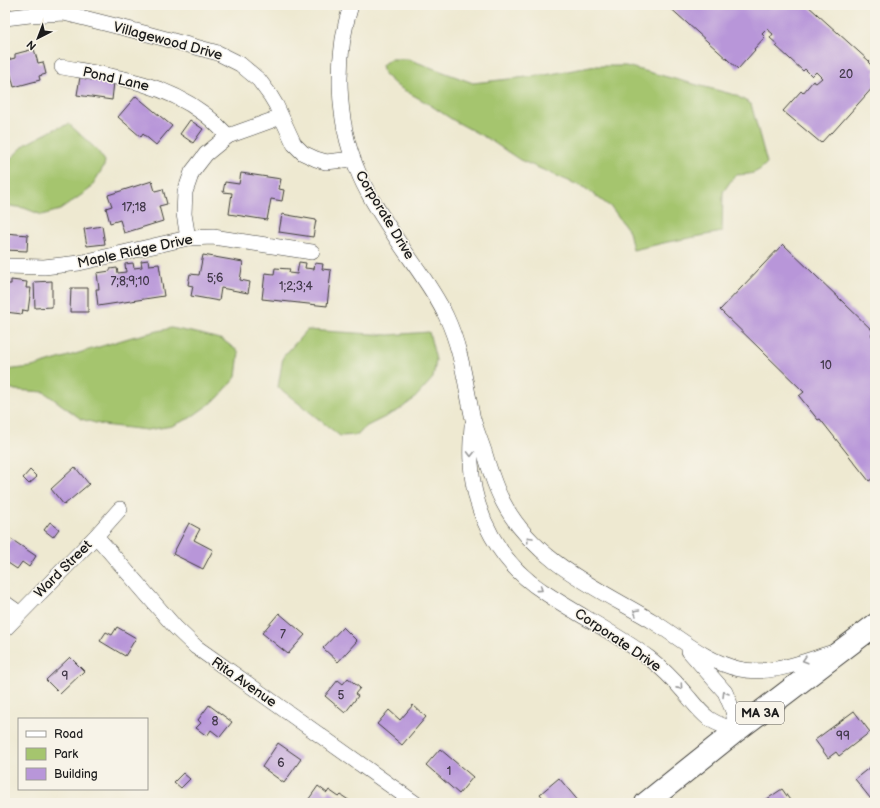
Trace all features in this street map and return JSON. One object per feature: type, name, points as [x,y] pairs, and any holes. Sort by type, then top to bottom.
[{"type":"main road","name":"MA 3A","points":[[646,803],[736,731],[875,625]]},
{"type":"street","name":"Corporate Drive","points":[[351,5],[343,41],[340,87],[345,127],[353,159],[377,208],[431,289],[445,313],[460,354],[472,415],[489,468],[500,496],[510,514],[530,540],[553,560],[573,574],[713,660],[739,669],[773,669],[843,649]]},
{"type":"street","name":"Villagewood Drive","points":[[5,18],[64,9],[202,48],[230,58],[240,64],[259,80],[270,94],[294,144],[307,156],[326,162],[353,159]]},
{"type":"street","name":"Pond Lane","points":[[62,67],[135,81],[176,96],[204,113],[228,136]]},
{"type":"street","points":[[188,238],[184,214],[185,192],[192,172],[206,154],[228,136],[281,117]]},
{"type":"street","name":"Maple Ridge Drive","points":[[5,266],[44,267],[79,263],[188,238],[212,237],[312,252]]},
{"type":"street","name":"Corporate Drive","points":[[472,415],[471,462],[475,491],[483,517],[490,532],[498,547],[513,566],[542,591],[643,653],[666,672],[708,718],[736,731]]},
{"type":"street","name":"Ward Street","points":[[5,629],[96,536],[120,509]]},
{"type":"street","name":"Rita Avenue","points":[[96,536],[166,617],[196,647],[415,803]]},
{"type":"street","points":[[5,603],[19,613]]},
{"type":"street","name":"Corporate Drive","points":[[655,623],[683,645],[725,692],[733,711],[736,731]]},
{"type":"green space","points":[[390,59],[408,59],[473,83],[545,75],[596,66],[626,66],[735,95],[751,104],[767,163],[756,172],[735,175],[723,192],[722,232],[633,250],[629,231],[612,208],[585,188],[520,160],[490,140],[453,120],[397,86],[384,74],[382,65]]},
{"type":"green space","points":[[69,124],[97,150],[105,161],[104,166],[90,189],[60,210],[42,215],[24,208],[5,205],[5,164],[26,144],[55,129]]},
{"type":"green space","points":[[171,328],[223,340],[239,352],[236,377],[218,398],[190,418],[172,426],[147,430],[103,425],[81,419],[44,392],[15,390],[5,386],[5,370],[32,367],[132,337]]},
{"type":"green space","points":[[307,330],[389,335],[429,332],[436,360],[433,378],[414,399],[399,410],[365,427],[358,435],[340,436],[278,387],[283,357]]},
{"type":"building","points":[[667,5],[733,5],[736,8],[739,5],[807,5],[869,61],[868,62],[875,69],[875,85],[832,133],[831,132],[821,143],[783,111],[801,91],[803,93],[813,81],[816,83],[822,78],[816,72],[812,76],[805,69],[803,71],[776,46],[778,45],[770,38],[773,34],[767,29],[762,34],[765,37],[738,69]]},
{"type":"building","points":[[34,49],[38,63],[43,62],[46,74],[39,76],[40,80],[14,87],[7,60],[15,58],[15,54]]},
{"type":"building","points":[[80,77],[114,82],[112,100],[77,95]]},
{"type":"building","points":[[136,96],[172,126],[156,145],[143,134],[141,137],[118,117]]},
{"type":"building","points":[[190,120],[203,129],[193,143],[180,134]]},
{"type":"building","points":[[241,173],[281,179],[279,189],[284,190],[282,201],[271,199],[267,220],[229,214],[232,193],[223,192],[225,182],[239,184]]},
{"type":"building","points":[[152,181],[155,191],[163,189],[167,204],[159,206],[163,221],[124,233],[120,220],[110,223],[106,208],[112,206],[108,195]]},
{"type":"building","points":[[282,214],[316,220],[313,237],[279,232]]},
{"type":"building","points":[[102,226],[105,244],[87,246],[84,229]]},
{"type":"building","points":[[5,233],[28,235],[27,251],[5,250]]},
{"type":"building","points":[[783,244],[874,332],[871,335],[875,339],[875,477],[869,481],[820,419],[818,420],[799,396],[804,392],[720,310]]},
{"type":"building","points":[[203,255],[243,262],[240,280],[250,282],[248,293],[221,288],[219,301],[191,296],[193,286],[188,285],[190,274],[199,275]]},
{"type":"building","points":[[148,260],[149,265],[159,264],[164,296],[98,306],[96,289],[99,289],[97,273],[110,271],[110,269],[117,268],[118,273],[126,272],[125,264],[133,263],[134,268],[142,267],[141,261]]},
{"type":"building","points":[[299,262],[306,263],[305,268],[314,269],[315,263],[323,264],[322,269],[331,270],[327,306],[262,299],[265,273],[274,274],[275,268],[290,269],[289,273],[297,274]]},
{"type":"building","points":[[11,280],[27,282],[26,288],[31,288],[28,311],[23,310],[22,314],[5,312],[5,284],[11,284]]},
{"type":"building","points":[[52,281],[52,307],[35,308],[34,282]]},
{"type":"building","points":[[71,288],[88,288],[88,312],[70,312]]},
{"type":"building","points":[[75,467],[89,484],[64,505],[51,489]]},
{"type":"building","points":[[30,470],[37,477],[29,484],[23,478]]},
{"type":"building","points":[[50,522],[59,529],[53,537],[44,530]]},
{"type":"building","points":[[189,523],[200,529],[194,540],[213,550],[203,569],[173,554]]},
{"type":"building","points":[[11,539],[36,556],[29,567],[22,562],[17,569],[5,561],[5,548]]},
{"type":"building","points":[[279,613],[305,635],[288,654],[262,633]]},
{"type":"building","points":[[117,627],[136,638],[125,656],[100,641],[106,632],[112,635]]},
{"type":"building","points":[[343,627],[357,641],[338,662],[323,648]]},
{"type":"building","points":[[70,657],[84,671],[60,694],[46,680]]},
{"type":"building","points":[[348,678],[360,688],[355,694],[358,696],[345,713],[325,696],[338,680],[343,684]]},
{"type":"building","points":[[209,705],[232,722],[220,737],[211,730],[207,736],[196,728],[201,723],[198,720]]},
{"type":"building","points":[[413,705],[426,717],[402,745],[377,724],[389,710],[400,720]]},
{"type":"building","points":[[854,711],[870,732],[839,756],[836,752],[828,758],[815,740]]},
{"type":"building","points":[[278,743],[301,759],[284,783],[262,767]]},
{"type":"building","points":[[440,749],[473,777],[459,794],[426,765]]},
{"type":"building","points":[[875,763],[875,803],[874,803],[855,779]]},
{"type":"building","points":[[183,773],[190,779],[181,788],[174,782]]},
{"type":"building","points":[[559,778],[580,803],[547,803],[540,794]]},
{"type":"building","points":[[318,786],[327,793],[329,790],[339,797],[341,795],[353,803],[306,803]]},
{"type":"building","points":[[782,789],[792,803],[761,803]]}]
